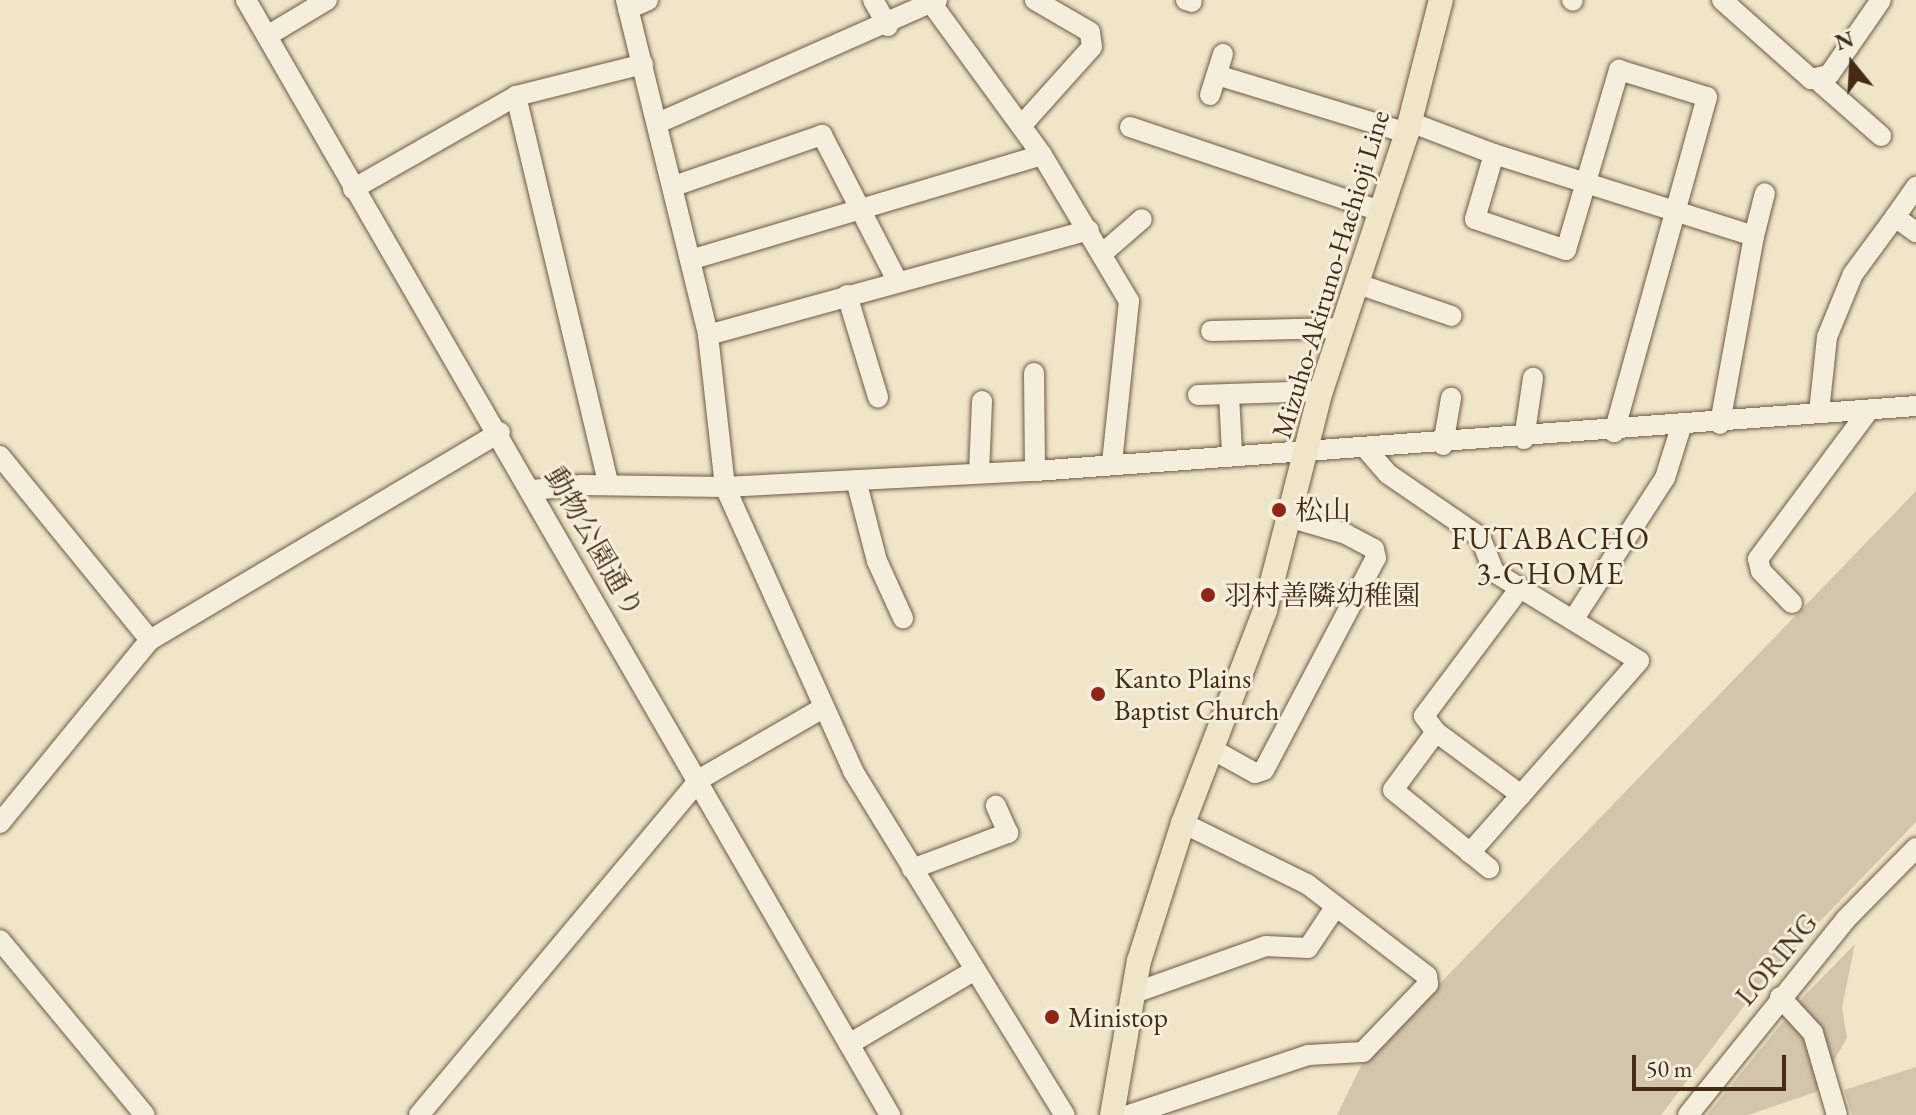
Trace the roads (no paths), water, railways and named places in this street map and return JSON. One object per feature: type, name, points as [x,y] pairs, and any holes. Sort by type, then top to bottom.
[{"type":"main road","name":"Mizuho-Akiruno-Hachioji Line","points":[[1112,1115],[1134,993],[1183,823],[1265,610],[1292,518],[1321,391],[1408,127],[1435,2]]},
{"type":"street","name":"動物公園通り","points":[[246,0],[353,189],[500,432],[890,1115]]},
{"type":"street","points":[[267,36],[327,0]]},
{"type":"street","points":[[648,0],[627,4],[708,335],[725,487],[821,709],[912,869],[1065,1115]]},
{"type":"street","points":[[873,0],[888,26]]},
{"type":"street","points":[[1021,126],[1092,47],[1090,32],[1035,0]]},
{"type":"street","points":[[1722,0],[1881,136]]},
{"type":"street","points":[[1815,78],[1829,75],[1881,0]]},
{"type":"street","points":[[658,123],[888,26],[933,2],[1042,155],[1104,252],[1129,301],[1112,464]]},
{"type":"street","points":[[1210,95],[1223,54]]},
{"type":"street","points":[[353,189],[516,96],[643,64]]},
{"type":"street","points":[[1494,154],[1475,219],[1566,250],[1619,70],[1707,97],[1614,432]]},
{"type":"street","points":[[1217,75],[1408,127],[1754,236]]},
{"type":"street","points":[[516,96],[609,485]]},
{"type":"street","points":[[1130,127],[1382,212]]},
{"type":"street","points":[[674,186],[822,135],[898,282]]},
{"type":"street","points":[[690,260],[861,206],[1042,155]]},
{"type":"street","points":[[1819,412],[1827,337],[1853,274],[1916,187]]},
{"type":"street","points":[[1720,424],[1754,236],[1765,193]]},
{"type":"street","points":[[1895,217],[1916,232]]},
{"type":"street","points":[[1104,252],[1142,219]]},
{"type":"street","points":[[708,335],[1089,230]]},
{"type":"street","points":[[1355,283],[1452,316]]},
{"type":"street","points":[[847,295],[878,397]]},
{"type":"street","points":[[1211,331],[1340,328]]},
{"type":"street","points":[[1034,373],[1035,471]]},
{"type":"street","points":[[1524,439],[1533,378]]},
{"type":"street","points":[[1198,395],[1321,391]]},
{"type":"street","points":[[1229,394],[1232,453]]},
{"type":"street","points":[[1443,445],[1451,398]]},
{"type":"street","points":[[979,473],[982,401]]},
{"type":"street","points":[[533,490],[609,485],[725,487],[1035,471],[1232,453],[1368,451],[1720,424],[1819,412],[1867,413],[1916,406]]},
{"type":"street","points":[[1792,603],[1761,571],[1758,559],[1867,413]]},
{"type":"street","points":[[1573,620],[1665,478],[1681,427]]},
{"type":"street","points":[[0,823],[150,640],[500,432]]},
{"type":"street","points":[[1368,451],[1388,474],[1470,528],[1488,551],[1494,572],[1639,661],[1470,853]]},
{"type":"street","points":[[0,456],[150,640]]},
{"type":"street","points":[[856,480],[877,561],[903,618]]},
{"type":"street","points":[[1210,748],[1255,773],[1264,770],[1376,558],[1374,549],[1346,534],[1292,518]]},
{"type":"street","points":[[1520,588],[1424,716],[1436,732],[1521,795]]},
{"type":"street","points":[[419,1115],[700,779],[821,709]]},
{"type":"street","points":[[1436,732],[1393,790],[1489,868]]},
{"type":"street","points":[[912,869],[1008,833],[996,806]]},
{"type":"street","points":[[1129,1115],[1308,1055],[1363,1052],[1428,984],[1427,976],[1307,884],[1183,823]]},
{"type":"street","name":"LORING","points":[[1688,1115],[1780,997],[1916,848]]},
{"type":"street","points":[[1134,993],[1266,946],[1308,948],[1336,906]]},
{"type":"street","points":[[0,940],[145,1115]]},
{"type":"street","points":[[849,1044],[975,970]]},
{"type":"street","points":[[1780,997],[1813,1033],[1837,1115]]},
{"type":"street","points":[[1105,1115],[1112,1115]]},
{"type":"place","name":"松山","points":[[1279,510]]},
{"type":"place","name":"羽村善隣幼稚園","points":[[1208,595]]},
{"type":"place","name":"Kanto Plains Baptist Church","points":[[1098,694]]},
{"type":"place","name":"Ministop","points":[[1052,1017]]},
{"type":"district","name":"FUTABACHO 3-CHOME","points":[[1551,556]]}]
